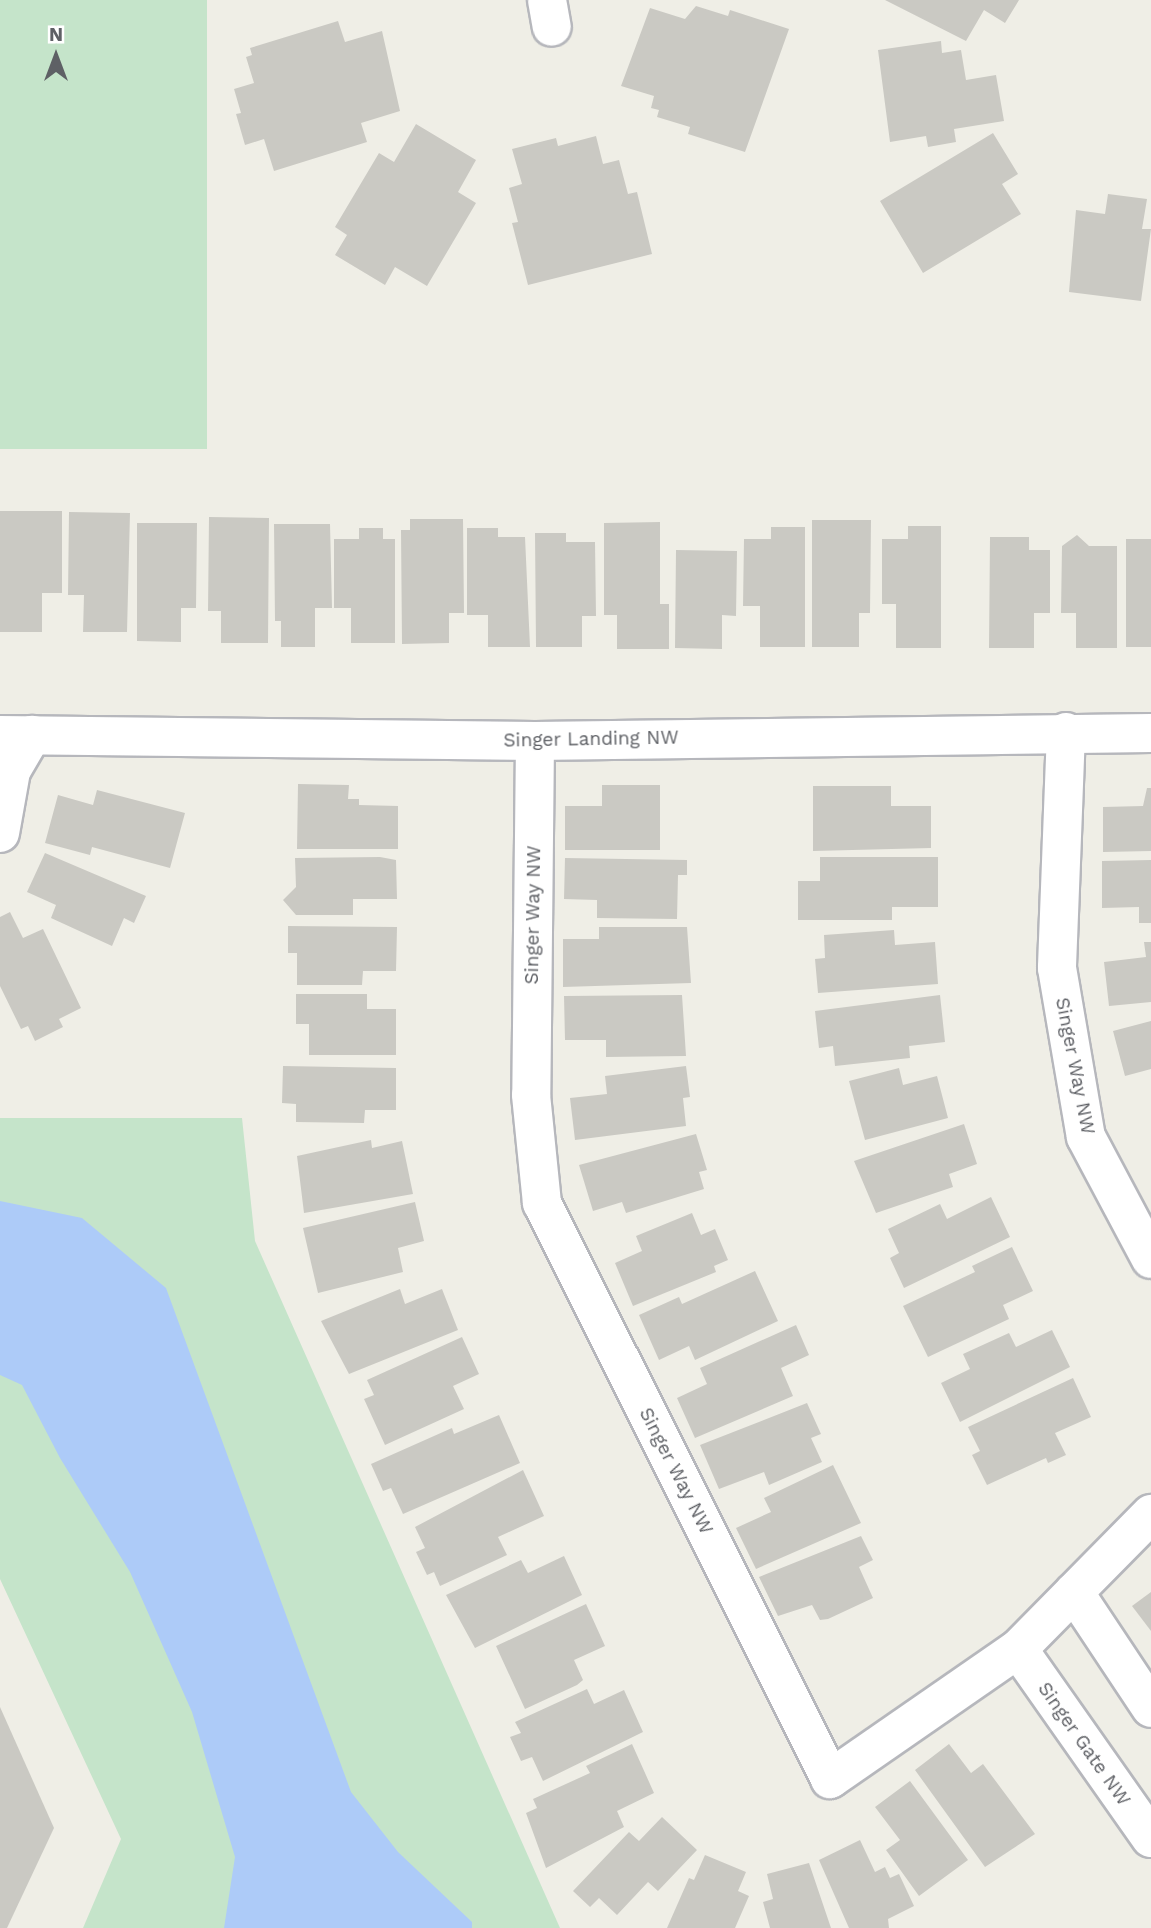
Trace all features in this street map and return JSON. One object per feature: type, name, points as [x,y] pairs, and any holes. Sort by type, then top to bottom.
[{"type":"street","name":"Singer Landing NW","points":[[0,833],[16,735],[535,741],[1066,732],[1151,733]]},
{"type":"street","name":"Singer Way NW","points":[[1066,732],[1057,968],[1086,1137],[1151,1259]]},
{"type":"street","name":"Singer Way NW","points":[[535,741],[531,1095],[542,1203],[830,1779],[1018,1649],[1151,1514]]},
{"type":"street","points":[[1074,1592],[1151,1708]]},
{"type":"street","name":"Singer Gate NW","points":[[1018,1649],[1151,1838]]},
{"type":"green space","points":[[0,0],[207,0],[207,449],[0,449]]},
{"type":"green space","points":[[0,1118],[242,1118],[255,1241],[560,1928],[83,1928],[121,1839],[0,1579]]},
{"type":"water","points":[[0,1201],[82,1218],[166,1288],[351,1792],[398,1852],[472,1922],[472,1928],[224,1928],[235,1857],[192,1712],[130,1572],[60,1458],[22,1385],[0,1375]]},
{"type":"building","points":[[885,0],[1019,0],[1005,23],[984,10],[966,41]]},
{"type":"building","points":[[696,6],[728,16],[730,10],[789,29],[745,152],[688,134],[690,127],[657,117],[659,110],[651,108],[654,96],[621,86],[650,8],[685,19]]},
{"type":"building","points":[[338,21],[345,42],[382,31],[400,111],[361,123],[367,142],[274,171],[264,139],[245,145],[236,114],[241,113],[234,89],[254,83],[246,57],[252,55],[250,48]]},
{"type":"building","points":[[941,41],[942,53],[961,50],[966,80],[996,75],[1004,121],[954,129],[956,142],[928,147],[926,136],[890,142],[878,50]]},
{"type":"building","points":[[416,124],[476,160],[458,192],[476,203],[427,286],[395,267],[385,285],[335,255],[347,235],[335,227],[379,153],[394,162]]},
{"type":"building","points":[[993,133],[1018,174],[1002,184],[1021,214],[923,273],[880,201]]},
{"type":"building","points":[[596,136],[603,164],[619,160],[628,194],[637,192],[652,254],[528,285],[512,223],[518,222],[509,188],[522,184],[512,149],[556,138],[558,146]]},
{"type":"building","points":[[1108,194],[1147,199],[1142,229],[1151,229],[1141,301],[1069,292],[1076,210],[1105,214]]},
{"type":"building","points":[[0,511],[62,511],[62,593],[42,593],[42,632],[0,632]]},
{"type":"building","points":[[69,512],[130,513],[127,632],[83,632],[84,595],[68,595]]},
{"type":"building","points":[[209,517],[269,518],[268,643],[221,643],[221,611],[208,611]]},
{"type":"building","points":[[410,519],[463,519],[464,613],[449,613],[449,643],[402,644],[401,530],[410,530]]},
{"type":"building","points":[[812,520],[871,520],[870,613],[859,613],[859,647],[812,647]]},
{"type":"building","points":[[660,522],[660,604],[669,604],[669,649],[617,649],[617,615],[604,615],[604,523]]},
{"type":"building","points":[[137,523],[197,523],[196,608],[181,608],[181,642],[137,641]]},
{"type":"building","points":[[274,524],[330,524],[332,608],[315,608],[315,647],[281,647],[281,621],[275,621]]},
{"type":"building","points":[[908,526],[941,526],[941,648],[896,648],[896,604],[882,604],[882,539],[908,539]]},
{"type":"building","points":[[771,527],[805,527],[805,647],[760,647],[760,606],[743,606],[744,539],[771,539]]},
{"type":"building","points":[[359,528],[383,528],[383,539],[395,539],[395,643],[351,643],[351,608],[334,608],[334,539],[359,539]]},
{"type":"building","points":[[467,528],[498,528],[498,537],[525,537],[530,647],[488,647],[488,615],[467,615]]},
{"type":"building","points":[[535,533],[566,533],[566,542],[595,542],[596,616],[582,616],[582,647],[536,647]]},
{"type":"building","points":[[1077,535],[1089,546],[1117,546],[1117,648],[1076,648],[1076,613],[1061,613],[1062,546]]},
{"type":"building","points":[[990,537],[1029,537],[1029,550],[1050,550],[1050,613],[1034,613],[1034,648],[989,648]]},
{"type":"building","points":[[1126,539],[1151,539],[1151,647],[1126,647]]},
{"type":"building","points":[[676,550],[737,551],[736,616],[722,615],[722,649],[675,648]]},
{"type":"building","points":[[298,784],[349,785],[348,799],[359,799],[359,805],[398,806],[398,849],[297,849]]},
{"type":"building","points":[[602,785],[660,785],[660,850],[565,850],[565,806],[602,806]]},
{"type":"building","points":[[813,786],[891,786],[891,806],[931,806],[931,848],[813,851]]},
{"type":"building","points":[[1147,788],[1151,788],[1151,851],[1103,852],[1103,807],[1143,806]]},
{"type":"building","points":[[97,790],[185,813],[170,868],[92,847],[90,855],[45,843],[58,795],[93,805]]},
{"type":"building","points":[[45,853],[146,896],[134,923],[124,918],[112,946],[51,918],[56,905],[27,892]]},
{"type":"building","points":[[380,857],[396,860],[397,899],[353,899],[353,915],[296,915],[283,900],[296,887],[295,858]]},
{"type":"building","points":[[820,857],[938,857],[938,907],[892,907],[892,920],[798,920],[798,881],[820,881]]},
{"type":"building","points":[[565,858],[687,860],[687,875],[678,875],[677,919],[597,918],[597,900],[564,899]]},
{"type":"building","points":[[1151,860],[1151,923],[1139,923],[1139,907],[1102,908],[1102,861]]},
{"type":"building","points":[[10,912],[23,938],[43,929],[81,1008],[59,1019],[63,1027],[35,1041],[28,1026],[21,1029],[0,986],[0,917]]},
{"type":"building","points":[[288,926],[397,927],[396,971],[363,971],[362,985],[297,985],[297,953],[288,953]]},
{"type":"building","points":[[599,927],[687,927],[691,983],[563,987],[563,939],[599,939]]},
{"type":"building","points":[[894,930],[895,945],[935,942],[938,984],[818,993],[815,959],[825,958],[824,935]]},
{"type":"building","points":[[1144,942],[1151,942],[1151,1002],[1109,1006],[1104,962],[1146,957]]},
{"type":"building","points":[[296,994],[367,994],[367,1009],[396,1009],[396,1055],[309,1055],[309,1024],[296,1024]]},
{"type":"building","points":[[682,995],[686,1056],[606,1057],[606,1040],[565,1040],[564,996]]},
{"type":"building","points":[[940,995],[945,1042],[909,1046],[910,1058],[835,1066],[833,1046],[819,1048],[815,1011]]},
{"type":"building","points":[[1151,1021],[1151,1069],[1125,1076],[1113,1031]]},
{"type":"building","points":[[283,1066],[396,1068],[396,1110],[365,1110],[364,1123],[296,1122],[296,1104],[282,1103]]},
{"type":"building","points":[[686,1066],[690,1097],[683,1098],[686,1126],[575,1140],[570,1098],[607,1094],[605,1076]]},
{"type":"building","points":[[899,1068],[903,1085],[937,1076],[948,1118],[865,1140],[849,1081]]},
{"type":"building","points":[[964,1124],[977,1164],[949,1174],[953,1187],[876,1213],[854,1161]]},
{"type":"building","points":[[696,1134],[707,1170],[699,1172],[704,1189],[626,1213],[622,1202],[593,1211],[579,1165]]},
{"type":"building","points":[[371,1140],[372,1148],[402,1141],[413,1194],[304,1213],[297,1156]]},
{"type":"building","points":[[991,1197],[1010,1237],[904,1288],[890,1258],[899,1253],[888,1229],[940,1204],[947,1219]]},
{"type":"building","points":[[415,1202],[424,1241],[398,1248],[403,1272],[318,1293],[303,1228]]},
{"type":"building","points":[[692,1213],[701,1235],[715,1229],[728,1260],[714,1266],[716,1272],[633,1306],[615,1263],[642,1251],[636,1236]]},
{"type":"building","points":[[1012,1247],[1033,1291],[1003,1305],[1009,1319],[928,1357],[903,1306],[975,1272],[972,1266]]},
{"type":"building","points":[[755,1271],[778,1321],[695,1360],[689,1346],[659,1360],[639,1315],[679,1297],[682,1304]]},
{"type":"building","points":[[400,1289],[405,1304],[442,1289],[458,1330],[349,1374],[321,1321]]},
{"type":"building","points":[[796,1325],[809,1355],[781,1368],[793,1396],[695,1438],[677,1398],[707,1384],[700,1368]]},
{"type":"building","points":[[1052,1330],[1070,1367],[960,1422],[941,1383],[970,1369],[963,1354],[1009,1333],[1016,1347]]},
{"type":"building","points":[[462,1337],[479,1374],[453,1386],[464,1409],[385,1445],[364,1399],[374,1395],[367,1380]]},
{"type":"building","points":[[1073,1378],[1091,1417],[1055,1433],[1066,1455],[1048,1463],[1046,1458],[987,1485],[972,1455],[980,1451],[968,1427]]},
{"type":"building","points":[[807,1403],[821,1434],[811,1438],[822,1462],[769,1485],[764,1472],[719,1489],[700,1445]]},
{"type":"building","points":[[499,1415],[520,1463],[403,1514],[391,1488],[383,1491],[371,1464],[452,1428],[454,1434]]},
{"type":"building","points":[[833,1465],[861,1523],[756,1569],[736,1528],[771,1512],[764,1498]]},
{"type":"building","points":[[523,1470],[544,1516],[498,1537],[507,1555],[440,1586],[434,1572],[427,1575],[416,1552],[425,1548],[415,1527]]},
{"type":"building","points":[[861,1536],[873,1560],[859,1567],[873,1598],[828,1619],[820,1620],[812,1605],[778,1616],[759,1577]]},
{"type":"building","points":[[564,1556],[582,1595],[475,1648],[446,1595],[521,1560],[528,1573]]},
{"type":"building","points":[[1151,1592],[1151,1631],[1132,1606]]},
{"type":"building","points":[[586,1604],[605,1646],[574,1660],[583,1680],[577,1685],[525,1709],[496,1646]]},
{"type":"building","points":[[587,1689],[594,1704],[624,1690],[643,1732],[543,1781],[532,1757],[521,1761],[510,1737],[521,1733],[515,1722]]},
{"type":"building","points":[[0,1707],[54,1828],[7,1928],[0,1928]]},
{"type":"building","points":[[632,1744],[654,1793],[617,1811],[624,1827],[546,1868],[526,1813],[537,1808],[533,1799],[590,1773],[586,1766]]},
{"type":"building","points":[[949,1744],[971,1773],[983,1764],[1035,1834],[985,1867],[915,1770]]},
{"type":"building","points":[[910,1781],[968,1860],[919,1896],[886,1850],[900,1840],[875,1807]]},
{"type":"building","points":[[662,1817],[697,1850],[658,1891],[648,1882],[617,1915],[599,1898],[590,1907],[573,1891],[629,1832],[639,1841]]},
{"type":"building","points":[[860,1840],[875,1872],[885,1867],[890,1878],[899,1874],[914,1906],[888,1919],[889,1928],[849,1928],[819,1860]]},
{"type":"building","points":[[705,1855],[746,1872],[738,1891],[749,1896],[735,1928],[667,1928],[689,1878],[694,1880]]},
{"type":"building","points":[[809,1863],[831,1928],[770,1928],[763,1902],[773,1899],[767,1874]]}]
